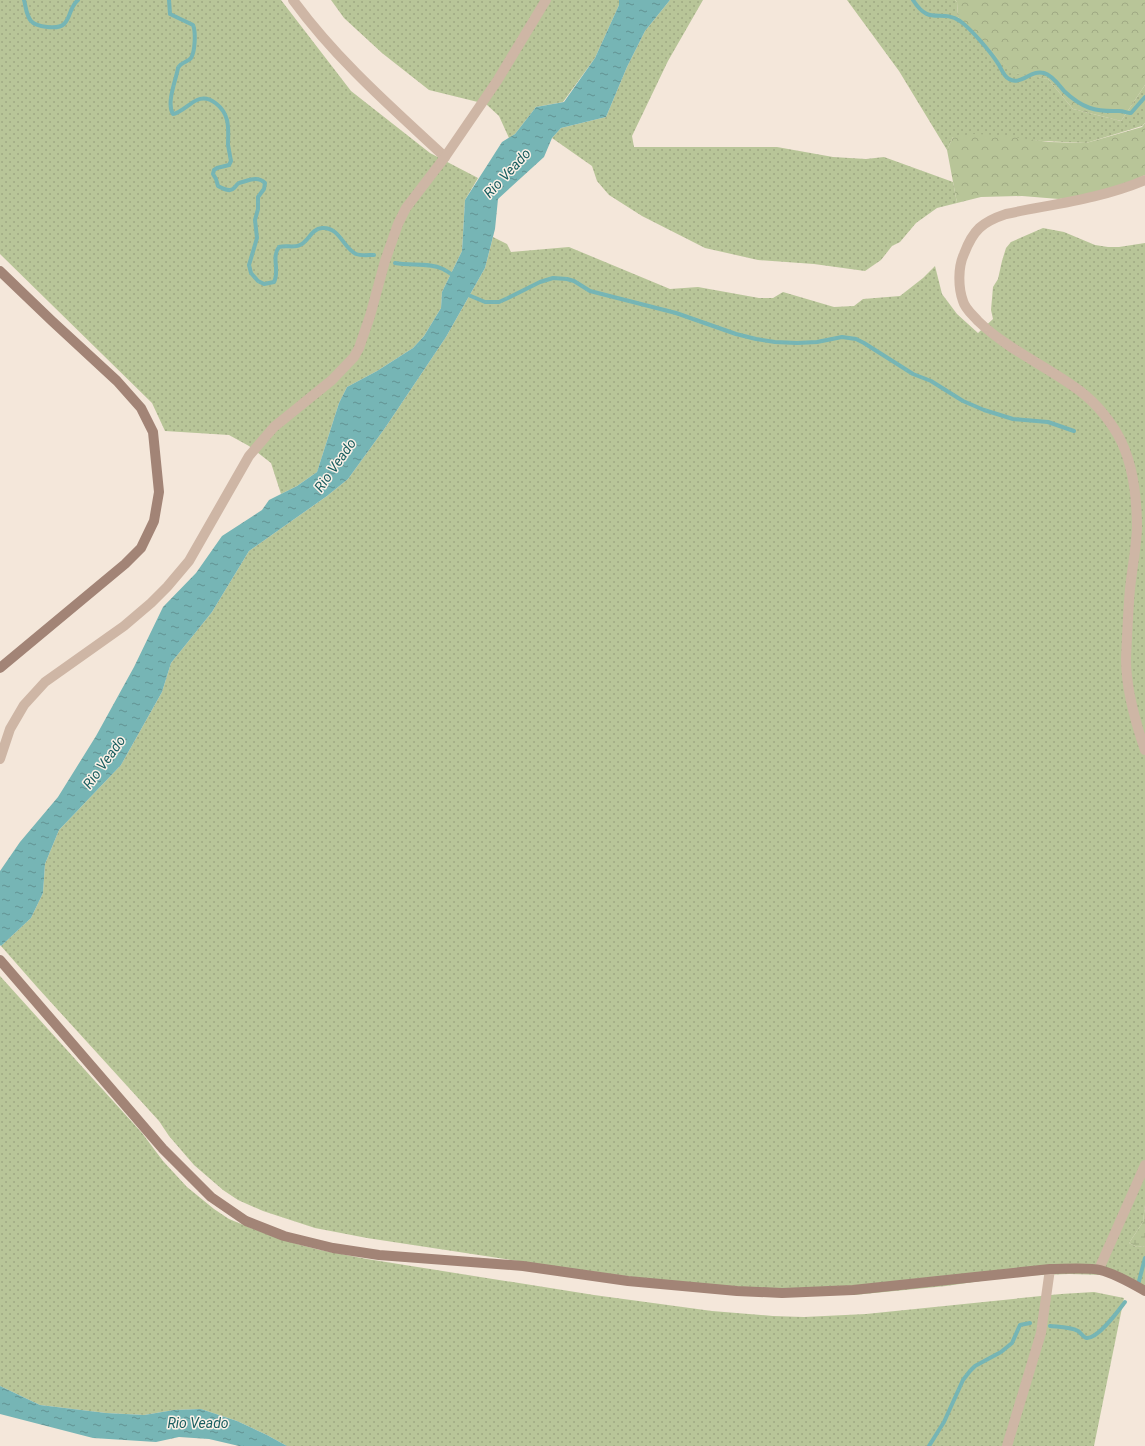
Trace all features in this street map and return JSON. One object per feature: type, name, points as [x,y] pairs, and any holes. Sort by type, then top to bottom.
[{"type":"main road","points":[[0,270],[52,321],[117,381],[141,408],[153,432],[159,492],[154,521],[140,548],[125,564],[0,668]]},
{"type":"main road","points":[[0,960],[163,1149],[211,1197],[246,1221],[284,1236],[333,1248],[379,1256],[523,1266],[628,1282],[737,1291],[782,1293],[853,1290],[1050,1269],[1099,1269],[1129,1281],[1145,1291]]},
{"type":"street","points":[[293,0],[344,62],[445,157]]},
{"type":"street","points":[[0,759],[10,729],[24,705],[45,682],[124,626],[151,604],[189,561],[249,456],[274,426],[332,380],[354,356],[359,348],[370,316],[385,261],[398,224],[406,208],[445,157],[497,81],[546,0]]},
{"type":"street","points":[[1145,180],[1131,186],[1094,197],[1006,214],[992,219],[977,230],[969,242],[962,258],[960,272],[963,301],[969,311],[999,340],[1074,386],[1094,404],[1110,422],[1119,437],[1130,470],[1137,529],[1130,590],[1126,661],[1130,696],[1145,750]]},
{"type":"street","points":[[1099,1269],[1145,1165]]},
{"type":"street","points":[[1007,1446],[1041,1333],[1050,1269]]},
{"type":"green space","points":[[0,0],[281,0],[351,91],[430,153],[478,178],[465,200],[462,251],[442,292],[441,308],[424,336],[413,348],[377,371],[347,387],[339,403],[317,472],[297,486],[281,494],[271,463],[249,446],[229,435],[165,431],[152,403],[0,254]]},
{"type":"green space","points":[[331,0],[619,0],[619,5],[595,58],[563,102],[536,107],[515,134],[509,138],[499,116],[486,104],[429,90],[382,53],[344,18]]},
{"type":"green space","points":[[670,0],[703,0],[668,61],[632,136],[634,147],[777,147],[833,157],[866,159],[884,157],[953,182],[957,203],[937,208],[916,223],[900,242],[892,246],[881,260],[865,271],[814,264],[758,260],[705,248],[642,216],[609,195],[597,181],[592,166],[552,138],[561,128],[606,117],[627,67],[645,31]]},
{"type":"green space","points":[[847,0],[955,0],[957,2],[958,17],[965,27],[983,42],[1012,72],[1048,79],[1073,109],[1121,121],[1145,85],[1145,123],[1142,126],[1086,143],[953,137],[947,150],[899,71]]},
{"type":"green space","points":[[955,0],[1145,0],[1145,85],[1121,121],[1073,109],[1048,79],[1012,73],[983,42],[965,27],[958,17],[957,2]]},
{"type":"green space","points":[[1145,123],[1145,175],[1120,187],[1088,195],[1059,199],[1022,196],[981,197],[957,203],[947,150],[953,137],[972,134],[997,135],[1049,142],[1086,143],[1142,127]]},
{"type":"green space","points":[[1043,228],[1064,232],[1095,245],[1108,247],[1145,243],[1145,1205],[1143,1222],[1129,1243],[1137,1247],[1145,1246],[1145,1289],[1105,1275],[1069,1274],[1016,1276],[946,1286],[854,1295],[752,1294],[511,1260],[367,1238],[315,1228],[263,1211],[238,1200],[223,1190],[194,1165],[169,1136],[159,1121],[1,946],[31,918],[43,893],[45,864],[59,830],[121,765],[162,692],[171,663],[212,612],[249,551],[327,496],[348,479],[385,428],[446,337],[485,268],[493,237],[507,244],[511,252],[569,247],[670,289],[698,287],[759,298],[773,298],[783,292],[834,307],[854,306],[863,299],[900,296],[923,278],[935,266],[942,294],[957,314],[978,333],[993,319],[991,310],[993,287],[998,279],[1006,248],[1011,242]]},
{"type":"green space","points":[[0,976],[142,1133],[163,1161],[187,1187],[229,1219],[297,1244],[367,1259],[594,1295],[712,1311],[773,1316],[804,1317],[866,1314],[1094,1292],[1124,1298],[1094,1446],[287,1446],[237,1421],[201,1409],[174,1410],[144,1415],[106,1413],[40,1405],[0,1386]]},
{"type":"green space","points":[[1145,1205],[1145,1246],[1137,1247],[1129,1243],[1143,1222]]},
{"type":"water","points":[[619,0],[670,0],[645,31],[627,67],[606,117],[561,128],[552,138],[544,157],[498,199],[495,229],[485,268],[446,337],[385,428],[348,479],[327,496],[249,551],[212,612],[171,663],[162,692],[121,765],[59,830],[45,864],[43,893],[31,918],[1,946],[0,871],[20,842],[58,797],[96,736],[134,667],[163,607],[196,573],[222,536],[262,510],[269,500],[297,486],[317,472],[339,403],[347,387],[377,371],[413,348],[424,336],[441,308],[442,292],[462,251],[465,200],[502,142],[515,134],[536,107],[564,102],[595,58],[619,5]]},
{"type":"water","name":"Rio Veado","points":[[0,1386],[40,1405],[106,1413],[144,1415],[174,1410],[201,1409],[237,1421],[287,1446],[239,1446],[209,1439],[179,1437],[156,1442],[93,1438],[0,1414]]},
{"type":"waterway","points":[[24,0],[29,19],[37,25],[47,27],[57,27],[64,24],[73,6],[78,0]]},
{"type":"waterway","points":[[169,0],[170,14],[193,25],[195,37],[191,58],[181,64],[178,68],[171,98],[171,109],[173,114],[197,100],[207,99],[216,103],[223,111],[227,120],[228,145],[231,161],[229,165],[214,170],[213,174],[218,186],[226,190],[230,190],[239,183],[252,179],[259,179],[265,183],[264,189],[258,197],[258,209],[255,220],[257,238],[249,265],[251,273],[258,281],[264,284],[274,282],[276,278],[275,260],[279,247],[300,245],[315,231],[322,228],[328,229],[337,234],[356,254],[374,255]]},
{"type":"waterway","points":[[913,0],[925,13],[935,16],[953,17],[960,21],[985,46],[994,57],[1005,76],[1013,81],[1035,73],[1044,73],[1053,78],[1064,91],[1083,105],[1103,111],[1121,111],[1131,113],[1145,97]]},
{"type":"waterway","points":[[395,263],[438,267],[454,276]]},
{"type":"waterway","points":[[466,294],[485,302],[499,302],[540,282],[553,278],[567,279],[574,281],[590,291],[676,313],[736,334],[756,339],[797,343],[817,342],[842,337],[856,339],[913,374],[931,381],[963,401],[984,410],[1013,419],[1048,422],[1074,431]]},
{"type":"waterway","points":[[1138,1285],[1145,1258]]},
{"type":"waterway","points":[[1050,1326],[1064,1327],[1078,1331],[1086,1338],[1092,1337],[1108,1323],[1125,1302]]},
{"type":"waterway","points":[[929,1446],[944,1422],[963,1380],[970,1371],[975,1366],[1001,1352],[1012,1343],[1020,1325],[1030,1323]]}]
